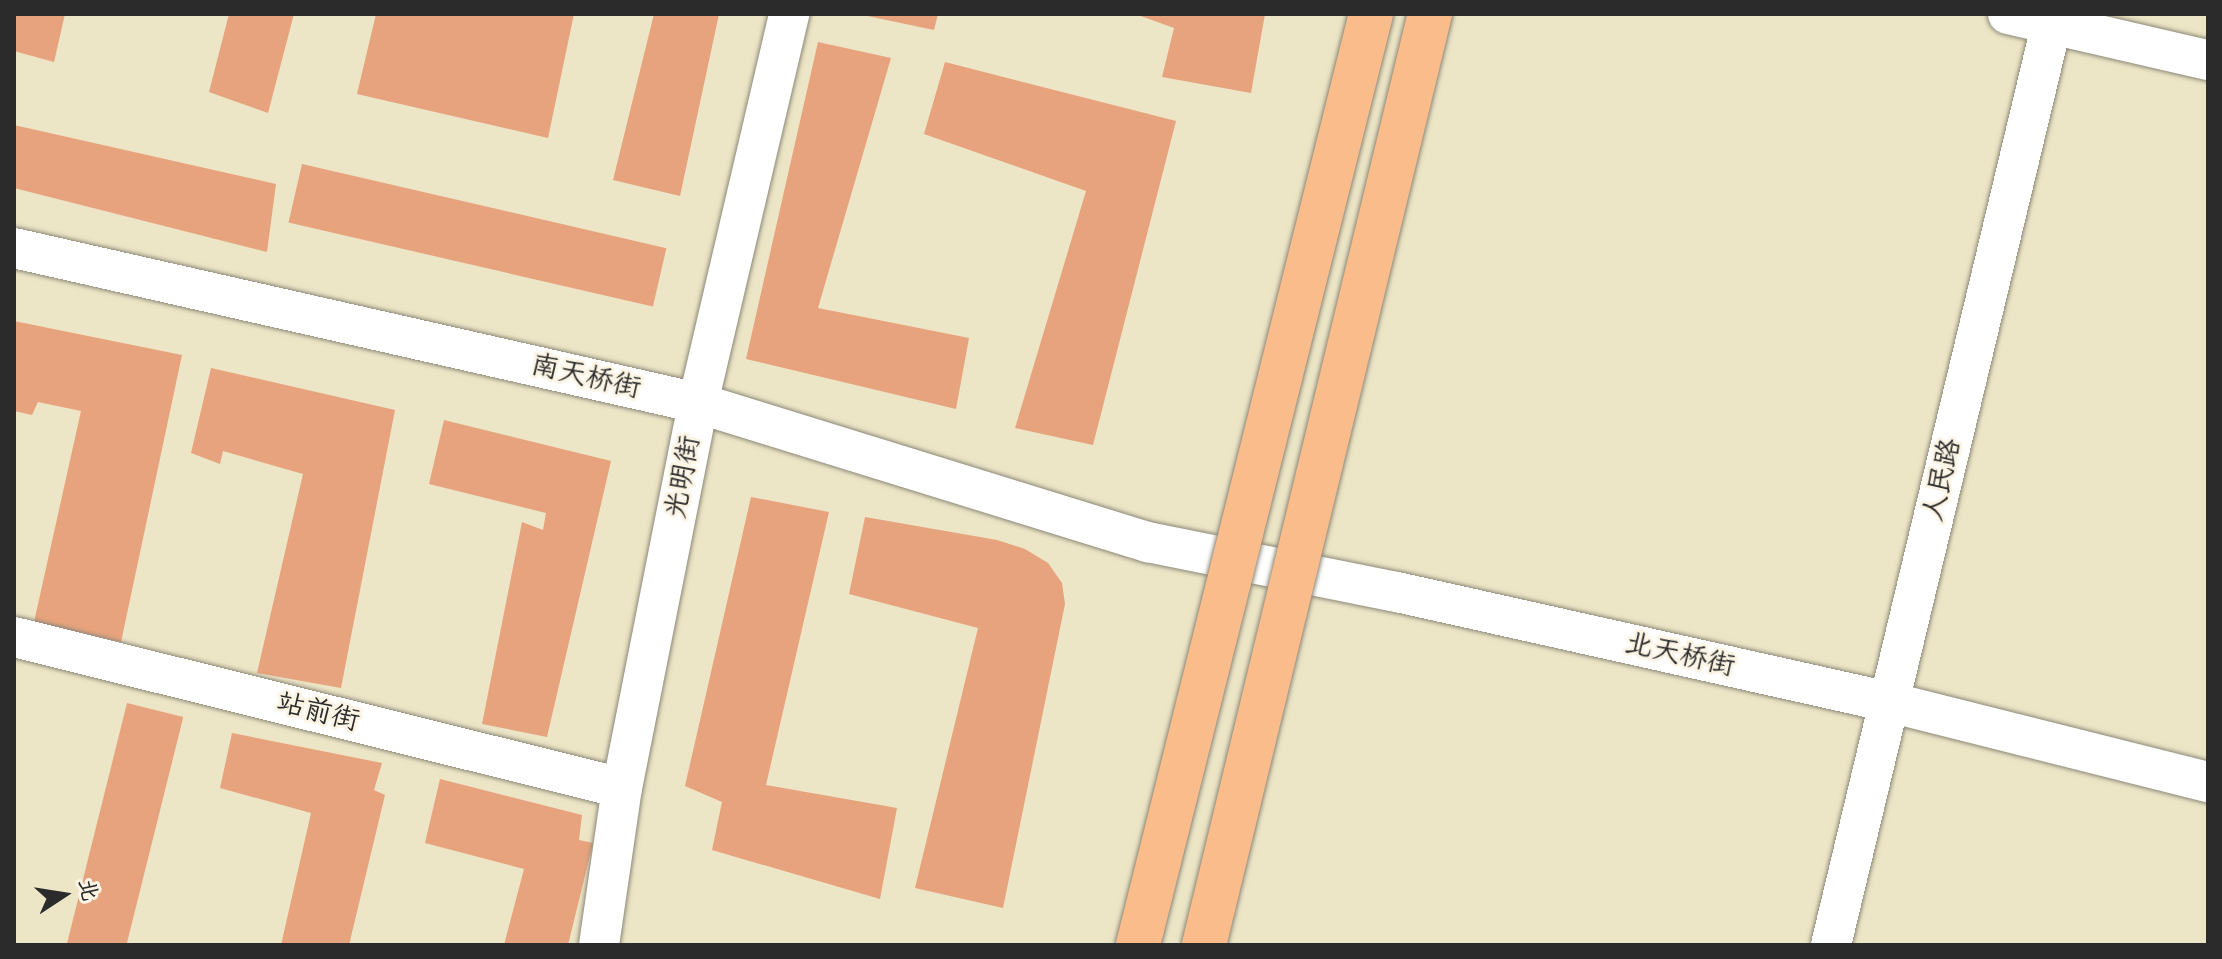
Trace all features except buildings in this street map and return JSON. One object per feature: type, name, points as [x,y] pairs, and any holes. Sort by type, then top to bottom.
[{"type":"main road","points":[[1138,945],[1371,14]]},
{"type":"main road","points":[[1204,945],[1430,14]]},
{"type":"street","name":"光明街","points":[[599,945],[622,788],[698,403],[789,14]]},
{"type":"street","points":[[2008,14],[2052,19],[2208,60]]},
{"type":"street","name":"人民路","points":[[1831,945],[2052,19]]},
{"type":"street","name":"南天桥街","points":[[14,248],[698,403],[1148,542]]},
{"type":"street","name":"北天桥街","points":[[1148,542],[1397,592],[1889,702],[2208,782]]},
{"type":"street","name":"站前街","points":[[14,637],[622,788]]}]
